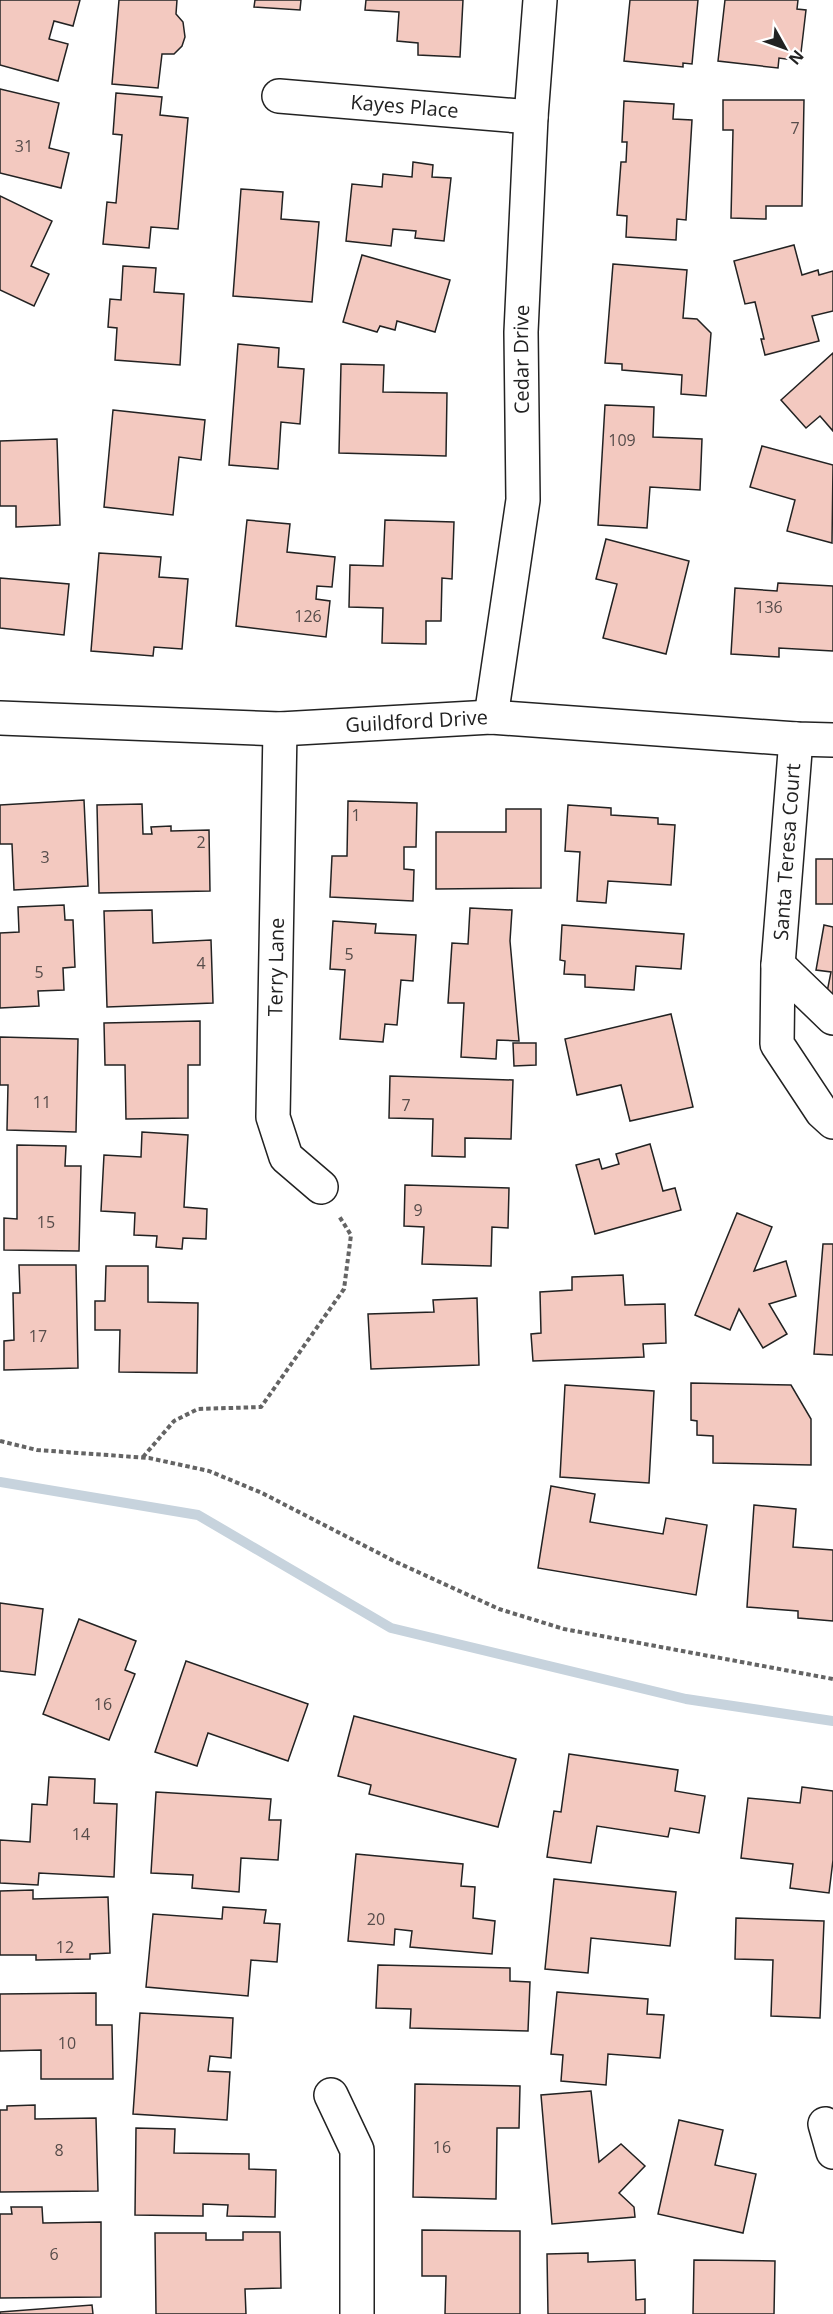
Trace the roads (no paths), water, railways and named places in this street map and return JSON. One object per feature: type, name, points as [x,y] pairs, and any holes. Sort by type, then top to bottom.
[{"type":"street","name":"Cedar Drive","points":[[491,717],[523,500],[521,332],[531,117],[540,0]]},
{"type":"street","name":"Kayes Place","points":[[279,96],[531,117]]},
{"type":"street","name":"Guildford Drive","points":[[0,718],[280,729],[491,717],[833,740]]},
{"type":"street","name":"Terry Lane","points":[[280,729],[273,1117],[286,1157],[321,1187]]},
{"type":"street","name":"Santa Teresa Court","points":[[796,739],[778,965],[777,1044],[822,1112],[833,1122]]},
{"type":"street","name":"Santa Teresa Court","points":[[778,965],[833,1018]]},
{"type":"street","points":[[331,2095],[357,2150],[357,2314]]},
{"type":"waterway","points":[[0,1482],[198,1515],[391,1628],[686,1699],[833,1721]]}]
